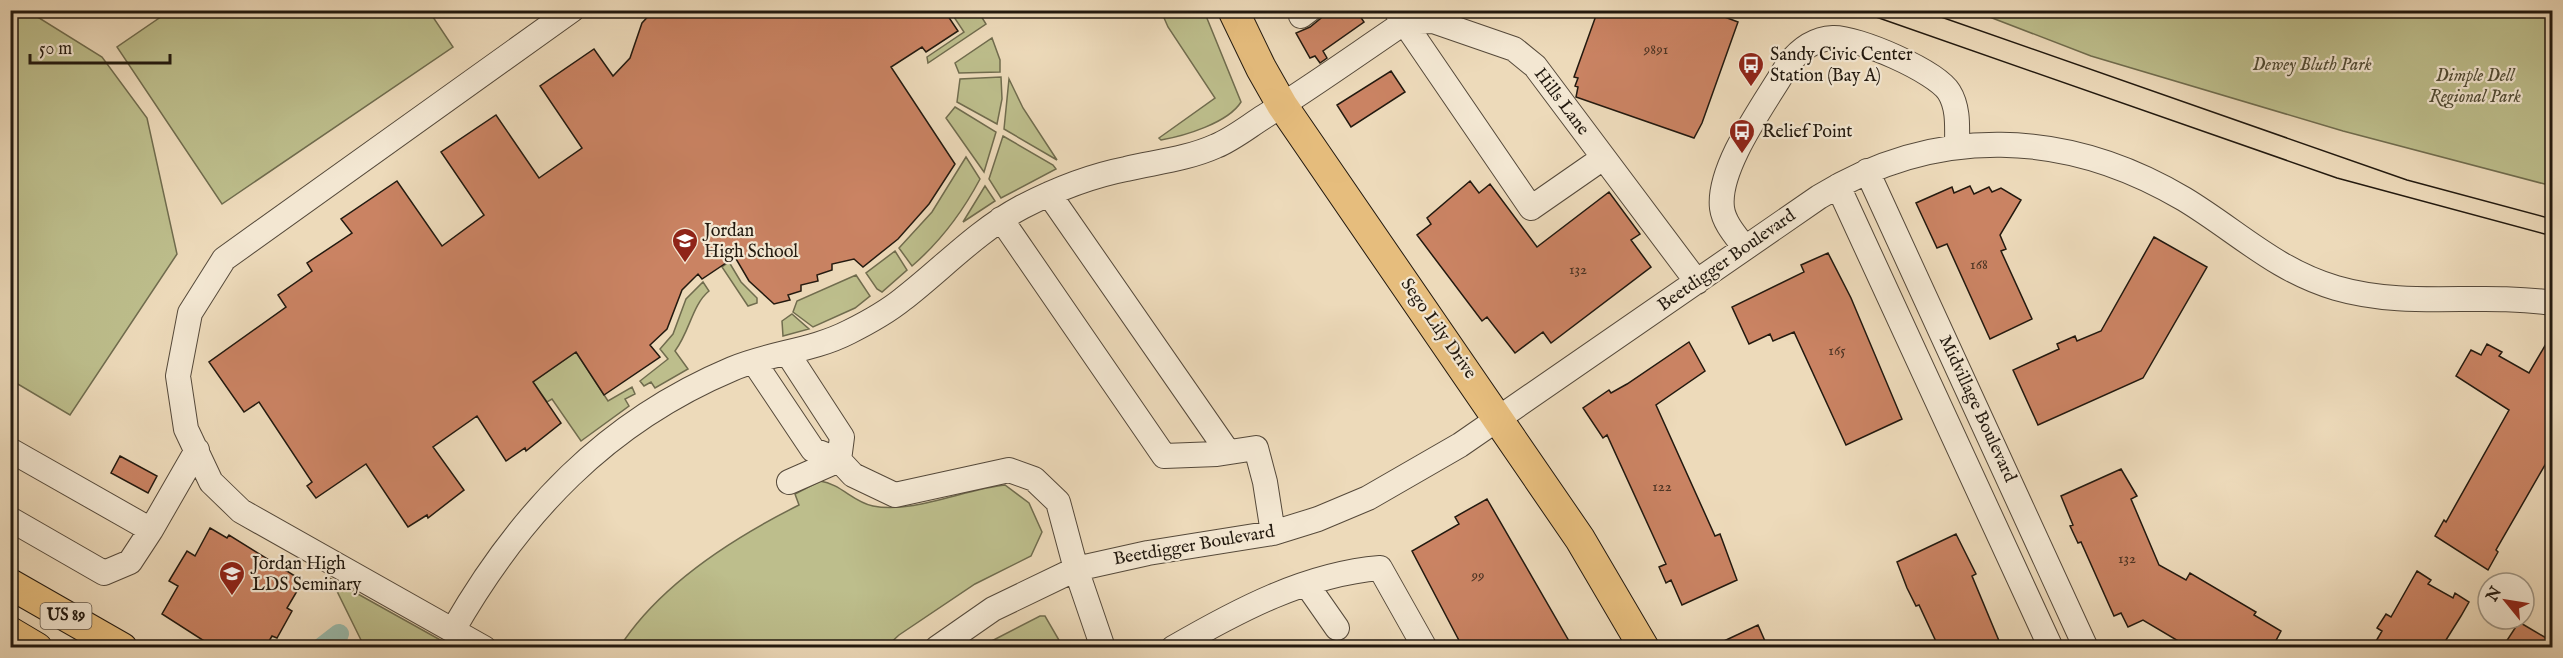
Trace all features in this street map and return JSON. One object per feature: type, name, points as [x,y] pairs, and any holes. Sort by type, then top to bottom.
[{"type":"main road","name":"Sego Lily Drive","points":[[1233,10],[1260,68],[1282,105],[1499,418],[1603,574],[1644,648]]},
{"type":"main road","name":"US 89","points":[[10,584],[122,648]]},
{"type":"main road","name":"US 89","points":[[10,632],[37,648]]},
{"type":"street","points":[[484,648],[241,510],[212,482],[186,429],[178,376],[190,313],[224,259],[563,14]]},
{"type":"street","points":[[453,630],[514,535],[571,474],[633,424],[709,379],[754,362],[788,354],[846,334],[902,300],[948,258],[1001,219],[1049,194],[1101,175],[1162,162],[1217,146],[1282,105],[1401,16],[1531,208],[1603,158]]},
{"type":"street","name":"Hills Lane","points":[[1401,16],[1432,21],[1514,49],[1534,66],[1697,282]]},
{"type":"street","points":[[1744,248],[1727,222],[1722,207],[1731,165],[1787,66],[1793,57],[1810,44],[1832,38],[1852,40],[1930,74],[1945,86],[1954,103],[1957,146]]},
{"type":"street","name":"Beetdigger Boulevard","points":[[937,648],[993,609],[1076,569],[1148,553],[1273,533],[1318,519],[1368,498],[1426,466],[1499,418],[1744,248],[1838,186],[1867,171],[1906,156],[1957,146],[2009,144],[2064,151],[2116,167],[2183,199],[2253,249],[2289,270],[2337,288],[2410,301],[2486,298],[2553,303]]},
{"type":"street","name":"Midvillage Boulevard","points":[[1867,171],[2086,648]]},
{"type":"street","name":"Midvillage Boulevard","points":[[1838,186],[2051,648]]},
{"type":"street","points":[[1049,194],[1228,452]]},
{"type":"street","points":[[1001,219],[1164,456],[1256,448],[1265,482],[1273,533]]},
{"type":"street","points":[[788,354],[842,437],[839,460]]},
{"type":"street","points":[[754,362],[813,450],[839,460],[853,475],[895,495],[1010,470],[1034,479],[1058,502],[1076,569],[1103,648]]},
{"type":"street","points":[[10,450],[152,530]]},
{"type":"street","points":[[10,519],[104,573],[130,562],[152,530],[197,450]]},
{"type":"street","points":[[789,482],[839,460]]},
{"type":"street","points":[[1173,648],[1239,610],[1345,571],[1380,568],[1425,648]]},
{"type":"street","points":[[1307,585],[1337,628]]},
{"type":"green space","points":[[171,10],[429,11],[453,47],[222,204],[117,47]]},
{"type":"green space","points":[[10,11],[28,11],[102,57],[147,118],[177,254],[70,415],[11,380]]},
{"type":"green space","points":[[950,11],[978,11],[986,24],[928,63],[927,57],[964,32]]},
{"type":"green space","points":[[1161,11],[1204,11],[1241,102],[1216,122],[1193,132],[1161,140],[1159,138],[1215,98],[1168,27]]},
{"type":"green space","points":[[1974,11],[2552,11],[2552,186],[2343,131],[2091,56]]},
{"type":"green space","points":[[992,38],[1000,60],[1000,72],[959,73],[955,63]]},
{"type":"green space","points":[[1001,77],[1002,99],[997,124],[957,102],[960,79]]},
{"type":"green space","points":[[1009,79],[1023,108],[1057,160],[1004,129]]},
{"type":"green space","points":[[955,107],[996,132],[984,172],[946,118]]},
{"type":"green space","points":[[1003,136],[1053,165],[1056,169],[1001,198],[989,179]]},
{"type":"green space","points":[[966,157],[980,179],[950,226],[912,266],[899,248],[932,212]]},
{"type":"green space","points":[[985,186],[995,201],[963,222]]},
{"type":"green space","points":[[895,251],[907,270],[882,292],[877,289],[866,273]]},
{"type":"green space","points":[[729,262],[741,282],[757,298],[757,303],[748,306],[722,267]]},
{"type":"green space","points":[[856,275],[870,296],[855,308],[813,327],[793,312],[797,301]]},
{"type":"green space","points":[[703,282],[709,291],[699,303],[675,351],[688,369],[655,388],[651,382],[644,386],[640,381],[668,359],[660,349],[673,334],[686,299]]},
{"type":"green space","points":[[792,314],[809,329],[783,336],[782,321]]},
{"type":"green space","points":[[576,352],[608,401],[632,387],[635,394],[625,399],[629,406],[581,441],[552,399],[547,402],[533,382]]},
{"type":"green space","points":[[820,481],[866,504],[889,508],[922,504],[1005,485],[1029,503],[1042,532],[1031,556],[975,584],[899,635],[886,647],[619,648],[655,604],[677,584],[724,548],[799,505],[795,494]]},
{"type":"green space","points":[[331,579],[453,647],[353,647],[361,640]]},
{"type":"green space","points":[[1040,616],[1045,616],[1063,647],[980,647]]},
{"type":"building","points":[[654,10],[944,10],[958,31],[926,52],[922,47],[891,67],[955,164],[929,204],[898,239],[863,267],[854,259],[832,264],[832,270],[817,275],[818,281],[801,285],[801,291],[788,295],[790,300],[774,304],[749,281],[735,257],[702,279],[698,274],[682,290],[667,329],[650,345],[660,357],[604,395],[576,352],[533,382],[561,423],[526,451],[525,448],[506,461],[477,416],[433,447],[464,490],[428,518],[427,515],[408,527],[366,464],[316,498],[307,486],[312,482],[259,402],[244,412],[209,362],[286,307],[278,295],[312,271],[307,263],[352,233],[341,219],[397,181],[442,246],[484,215],[441,152],[496,115],[539,178],[582,148],[540,86],[594,49],[613,76],[630,58],[642,23]]},
{"type":"building","points":[[1331,10],[1356,10],[1364,22],[1323,51],[1327,58],[1320,63],[1315,56],[1310,58],[1296,33],[1310,27]]},
{"type":"building","points":[[1598,10],[1706,10],[1738,22],[1702,123],[1694,138],[1576,97],[1578,87],[1575,86],[1578,78],[1574,77]]},
{"type":"building","points":[[1391,71],[1405,92],[1351,127],[1337,105]]},
{"type":"building","points":[[1470,181],[1479,193],[1490,184],[1537,247],[1609,192],[1640,234],[1631,240],[1651,267],[1551,343],[1543,332],[1515,353],[1487,317],[1482,321],[1417,235],[1431,224],[1427,218]]},
{"type":"building","points":[[1970,186],[1974,194],[1989,187],[1992,192],[2001,188],[2021,200],[2000,235],[2006,249],[2001,251],[2032,319],[1990,339],[1947,244],[1937,248],[1916,203],[1952,187],[1954,193]]},
{"type":"building","points":[[2154,237],[2207,267],[2143,378],[2038,425],[2013,370],[2059,349],[2057,344],[2075,336],[2077,341],[2101,331]]},
{"type":"building","points":[[1828,253],[1851,298],[1902,419],[1846,445],[1794,332],[1773,341],[1770,334],[1749,344],[1732,307],[1804,272],[1801,265]]},
{"type":"building","points":[[2553,332],[2553,451],[2496,550],[2498,552],[2488,570],[2435,536],[2444,520],[2446,522],[2509,410],[2456,376],[2471,350],[2481,355],[2487,344],[2502,352],[2499,356],[2529,373]]},
{"type":"building","points":[[1689,342],[1705,371],[1656,405],[1715,536],[1720,534],[1737,580],[1682,605],[1671,580],[1666,583],[1659,567],[1666,564],[1607,435],[1603,438],[1583,408],[1609,390],[1611,393],[1627,384]]},
{"type":"building","points":[[120,456],[157,476],[148,493],[111,473]]},
{"type":"building","points":[[2121,469],[2137,496],[2131,499],[2159,565],[2186,580],[2190,573],[2256,612],[2254,615],[2281,631],[2272,648],[2190,648],[2143,620],[2128,627],[2121,613],[2114,616],[2081,542],[2078,543],[2070,526],[2073,525],[2061,496]]},
{"type":"building","points":[[1487,499],[1573,648],[1463,648],[1412,551],[1459,524],[1455,517]]},
{"type":"building","name":"Jordan High LDS Seminary","points":[[210,528],[227,538],[229,535],[303,581],[287,608],[292,611],[277,638],[272,636],[265,648],[215,648],[162,614],[178,586],[169,581],[187,551],[195,556]]},
{"type":"building","points":[[1956,534],[1976,574],[1972,576],[2002,648],[1939,648],[1919,605],[1916,606],[1907,588],[1897,562]]},
{"type":"building","points":[[2417,571],[2431,580],[2428,584],[2453,598],[2455,593],[2469,602],[2461,616],[2441,648],[2372,648],[2382,631],[2377,628],[2386,614],[2391,617]]},
{"type":"building","points":[[1758,625],[1768,648],[1709,648]]},
{"type":"building","points":[[2513,631],[2534,631],[2553,642],[2553,648],[2502,648]]},
{"type":"waterway","points":[[321,648],[339,634]]},
{"type":"tram line","points":[[1856,10],[2337,178],[2552,236]]},
{"type":"tram line","points":[[1921,10],[2407,180],[2552,219]]},
{"type":"place","name":"Sandy Civic Center Station (Bay A)","points":[[1751,88]]},
{"type":"place","name":"Relief Point","points":[[1742,155]]},
{"type":"place","name":"Jordan High School","points":[[685,264]]},
{"type":"place","name":"Jordan High LDS Seminary","points":[[232,597]]},
{"type":"park label","name":"Dewey Bluth Park","points":[[2312,65]]},
{"type":"park label","name":"Dimple Dell Regional Park","points":[[2475,86]]}]
